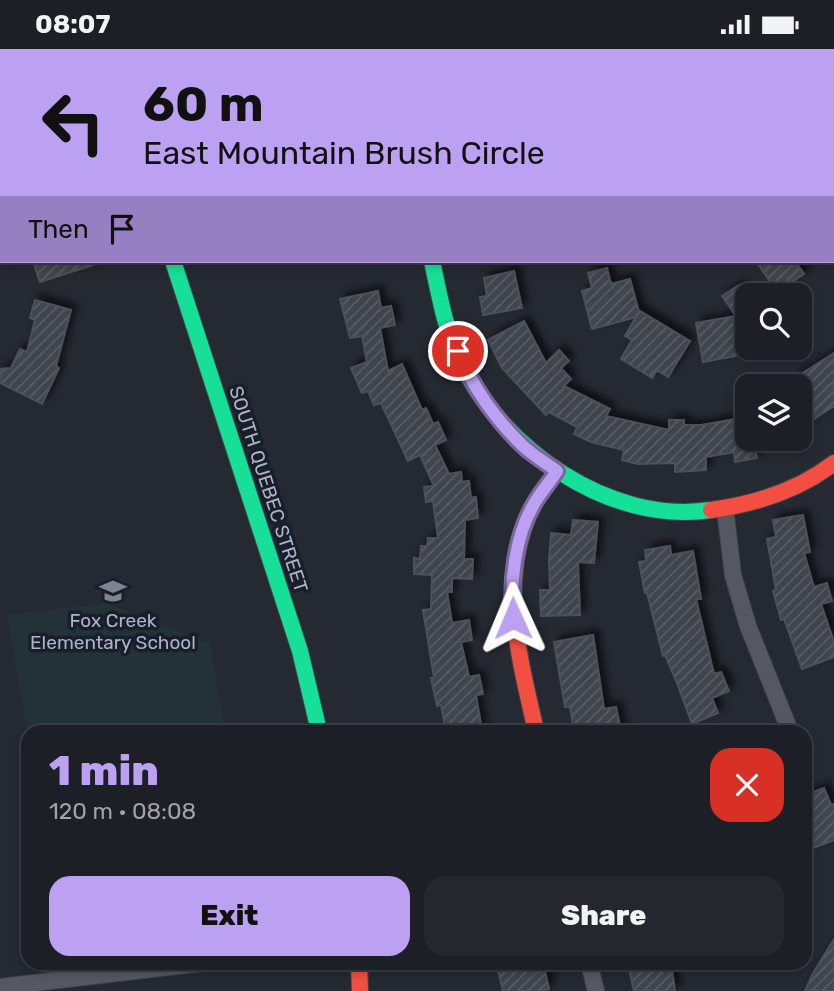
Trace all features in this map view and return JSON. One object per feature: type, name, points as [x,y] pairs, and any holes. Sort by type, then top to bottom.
[{"type":"street","name":"SOUTH QUEBEC STREET","points":[[174,263],[300,651],[318,725]]},
{"type":"street","points":[[432,263],[443,313],[465,370],[523,446],[557,471],[633,503],[675,512],[725,509],[782,493],[834,463]]},
{"type":"street","points":[[535,725],[516,642],[511,594],[519,546],[533,505],[557,471]]},
{"type":"street","points":[[725,509],[733,575],[748,626],[788,725]]},
{"type":"street","points":[[0,987],[143,970]]},
{"type":"street","points":[[359,970],[360,991]]},
{"type":"street","points":[[591,970],[596,991]]},
{"type":"shaded area","points":[[107,603],[210,643],[224,725],[26,725],[7,615]]},
{"type":"building","points":[[34,263],[96,263],[96,264],[40,282]]},
{"type":"building","points":[[757,263],[796,263],[804,274],[790,283],[771,283]]},
{"type":"building","points":[[607,268],[611,284],[630,279],[639,312],[690,341],[668,377],[657,370],[652,378],[621,359],[632,340],[625,336],[636,317],[592,329],[582,291],[592,288],[588,273]]},
{"type":"building","points":[[514,271],[522,308],[483,315],[480,297],[487,296],[484,278]]},
{"type":"building","points":[[735,288],[735,315],[722,296]]},
{"type":"building","points":[[378,291],[381,308],[391,306],[395,325],[380,328],[388,371],[402,364],[422,410],[426,408],[433,424],[438,422],[446,440],[435,445],[449,474],[461,472],[462,482],[469,481],[471,498],[476,497],[478,518],[465,520],[464,559],[473,559],[472,579],[452,578],[452,592],[447,592],[452,623],[469,620],[472,640],[461,642],[469,677],[479,675],[483,694],[476,695],[481,725],[445,725],[441,705],[437,706],[423,610],[431,609],[432,575],[414,574],[414,558],[420,559],[421,546],[427,546],[428,538],[438,538],[433,501],[426,502],[424,487],[434,486],[420,455],[408,461],[381,403],[374,405],[368,391],[362,393],[351,368],[367,362],[362,336],[350,338],[340,299]]},
{"type":"building","points":[[35,300],[71,310],[56,366],[59,368],[42,404],[0,383],[0,369],[11,368],[20,349],[27,352],[35,320],[30,318]]},
{"type":"building","points":[[735,316],[735,356],[703,362],[696,323]]},
{"type":"building","points":[[524,321],[546,363],[559,350],[569,361],[561,368],[571,379],[564,386],[610,409],[606,416],[669,430],[669,420],[684,420],[684,425],[702,425],[735,419],[735,451],[756,451],[757,458],[735,462],[734,452],[706,457],[706,470],[675,472],[675,463],[638,464],[622,460],[624,450],[591,442],[574,434],[577,427],[549,412],[546,415],[502,368],[488,340]]},
{"type":"building","points":[[834,353],[834,406],[812,420],[812,374],[801,374]]},
{"type":"building","points":[[803,515],[810,552],[804,553],[814,587],[827,583],[832,601],[821,604],[834,642],[834,657],[802,669],[784,619],[781,620],[773,591],[776,590],[767,539],[776,537],[773,520]]},
{"type":"building","points":[[573,520],[598,522],[594,563],[578,562],[580,615],[541,616],[540,590],[550,590],[551,533],[571,535]]},
{"type":"building","points":[[670,546],[671,555],[693,551],[701,599],[696,599],[714,674],[721,672],[729,691],[712,698],[718,713],[692,724],[677,683],[665,655],[663,656],[639,562],[646,561],[645,550]]},
{"type":"building","points":[[593,635],[604,709],[616,707],[620,725],[573,725],[570,707],[565,707],[554,642]]},
{"type":"building","points":[[824,788],[831,805],[834,804],[834,840],[812,848],[812,792]]},
{"type":"building","points":[[834,939],[834,991],[805,991],[812,975]]},
{"type":"building","points":[[498,970],[535,970],[536,973],[545,971],[549,989],[503,991]]},
{"type":"building","points":[[629,970],[672,970],[675,991],[634,991]]},
{"type":"traffic: fast","points":[[174,263],[300,651],[318,725]]},
{"type":"traffic: fast","points":[[432,263],[446,323],[459,359],[478,392],[502,423],[531,450],[563,474],[598,493],[635,505],[673,512],[711,510]]},
{"type":"traffic: jam","points":[[711,510],[776,494],[806,481],[834,463]]},
{"type":"traffic: jam","points":[[535,725],[514,616],[516,558],[523,530],[535,502],[557,471]]},
{"type":"traffic: jam","points":[[359,970],[360,991]]},
{"type":"place","name":"Fox Creek Elementary School","points":[[113,591]]},
{"type":"route","points":[[458,351],[465,370],[494,411],[523,446],[557,471],[533,505],[519,546],[511,594],[513,618]]}]
